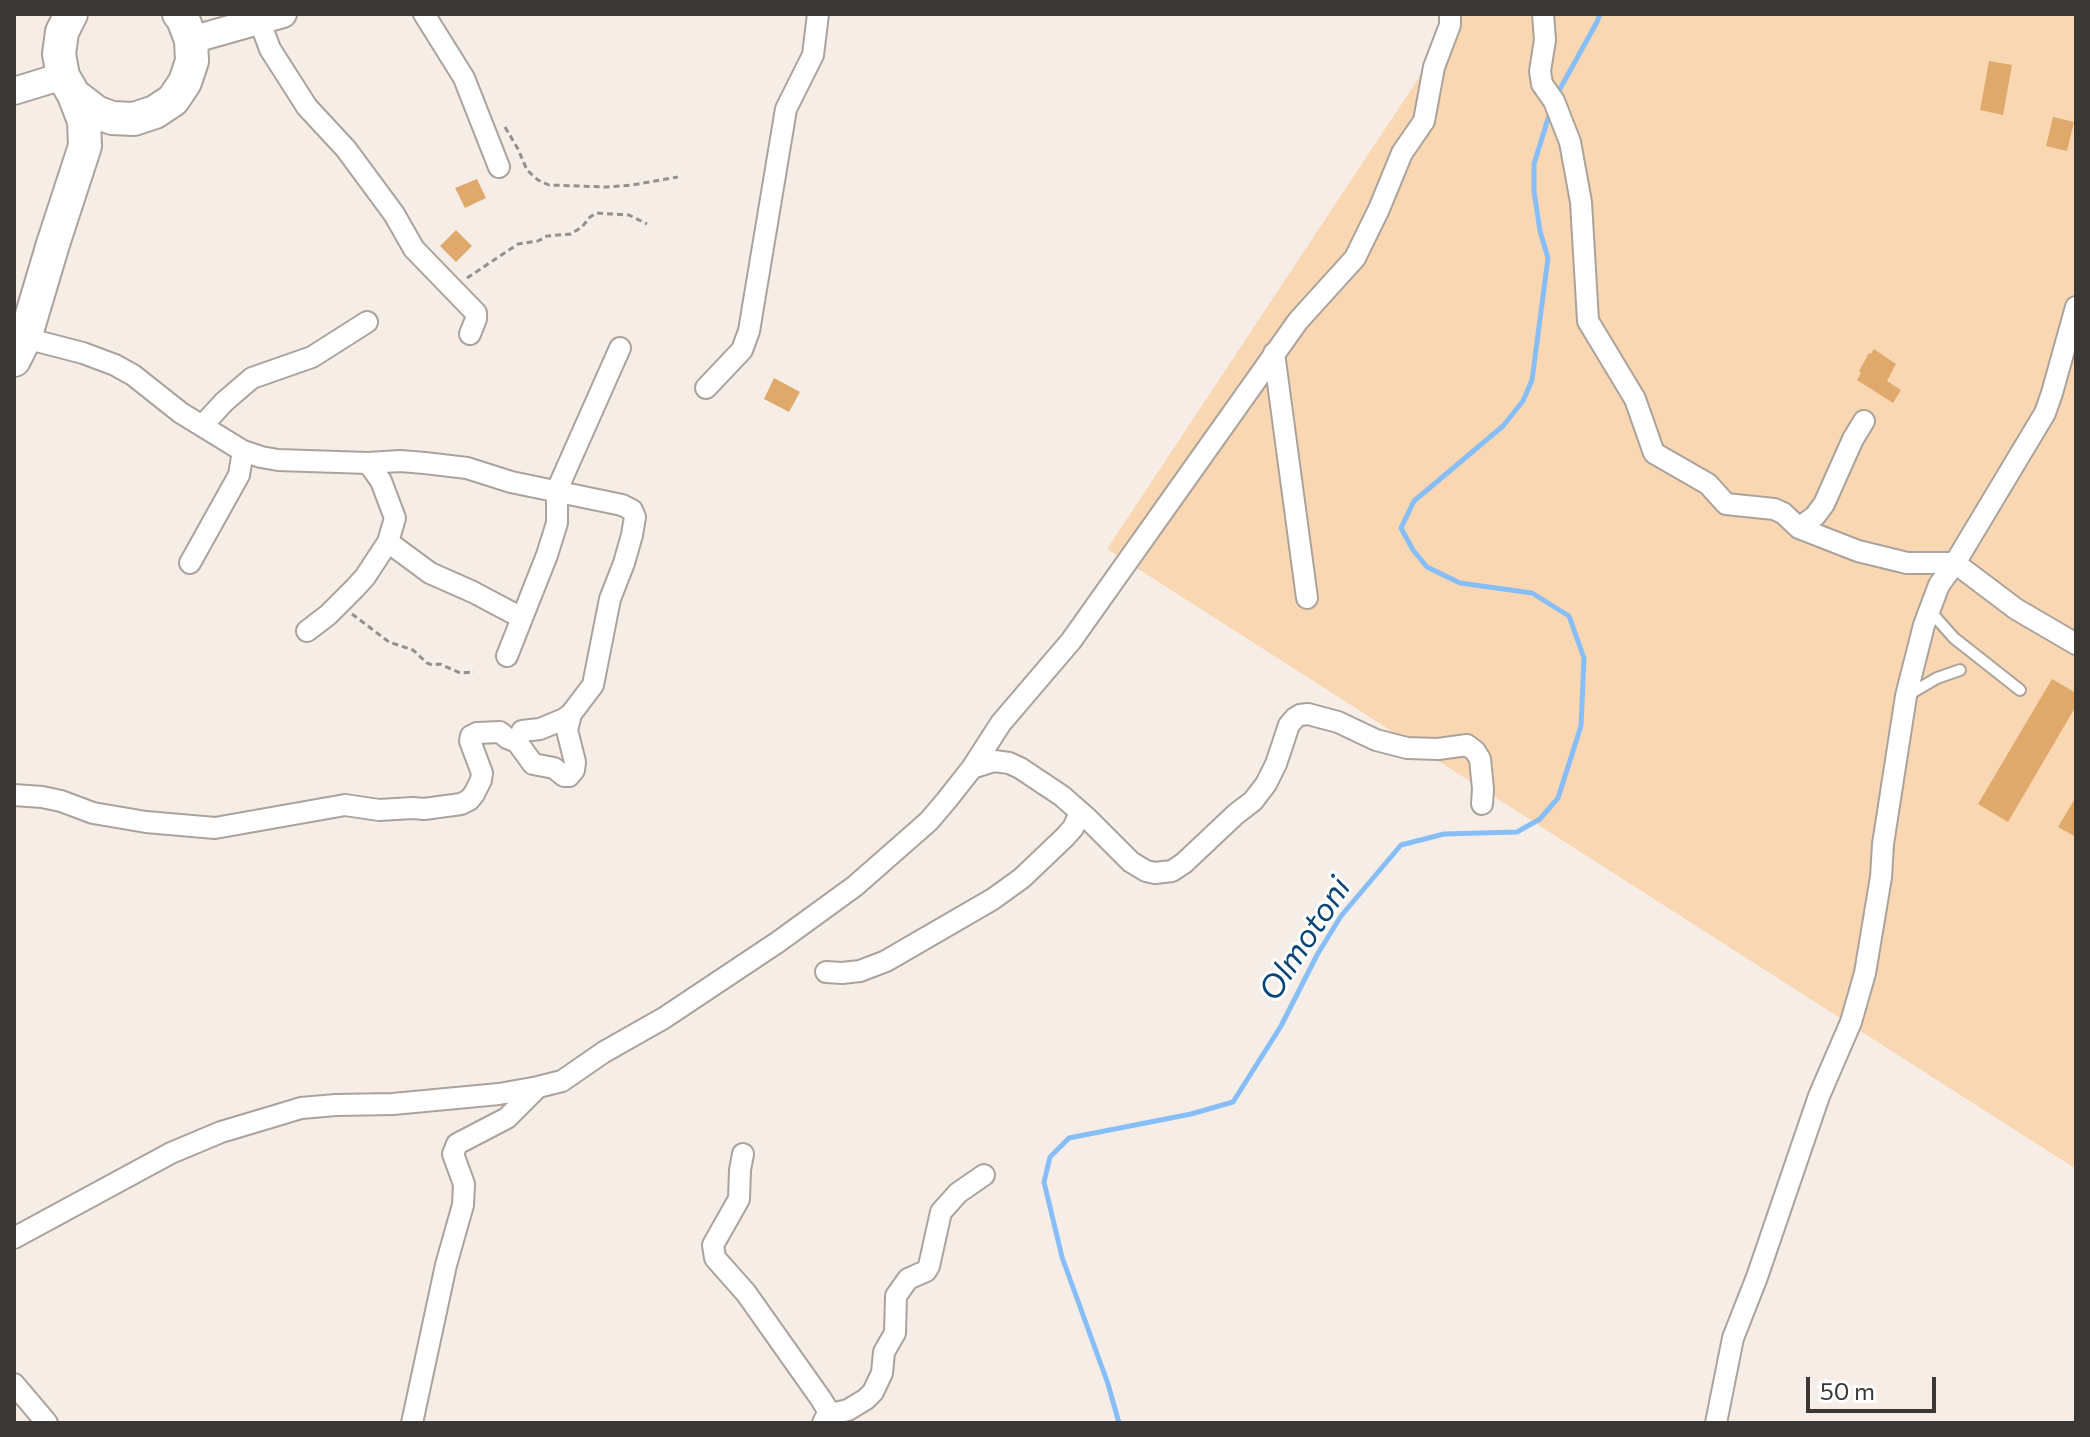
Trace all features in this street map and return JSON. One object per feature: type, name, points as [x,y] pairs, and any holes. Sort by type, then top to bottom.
[{"type":"main road","points":[[20,349],[85,146],[84,121],[68,85],[59,54],[62,32],[71,14]]},
{"type":"main road","points":[[68,85],[91,109],[112,118],[134,119],[155,112],[173,100],[185,82],[192,61],[185,27]]},
{"type":"main road","points":[[85,146],[95,134],[123,118]]},
{"type":"street","points":[[424,14],[464,78],[499,167]]},
{"type":"street","points":[[706,388],[742,350],[749,331],[786,109],[813,55],[818,14]]},
{"type":"street","points":[[14,1238],[171,1153],[221,1132],[301,1108],[393,1104],[499,1094],[562,1081],[604,1052],[664,1018],[855,886],[929,821],[972,768],[1001,723],[1071,641],[1274,353],[1316,299],[1355,258],[1402,153],[1424,121],[1434,67],[1450,25],[1450,14]]},
{"type":"street","points":[[1543,14],[1545,40],[1540,71],[1542,84],[1554,101],[1570,142],[1581,202],[1588,321],[1635,399],[1654,453],[1708,484],[1726,504],[1774,509],[1799,528],[1858,551],[1907,563],[1955,563],[2016,609],[2076,644]]},
{"type":"street","points":[[185,27],[271,18],[270,49],[307,107],[346,149],[394,214],[414,249],[476,313],[470,334]]},
{"type":"street","points":[[14,91],[68,85]]},
{"type":"street","points":[[1716,1423],[1733,1338],[1819,1096],[1851,1022],[1865,973],[1906,696],[1929,610],[1939,585],[2045,413],[2076,307]]},
{"type":"street","points":[[202,426],[252,378],[312,357],[367,322]]},
{"type":"street","points":[[507,656],[557,523],[557,490],[620,348]]},
{"type":"street","points":[[20,349],[83,353],[115,365],[133,375],[181,413],[243,451],[278,460],[400,461],[467,468],[511,482],[622,505],[632,510],[635,517],[624,563],[608,607],[595,679],[590,690],[571,714],[558,723],[522,731]]},
{"type":"street","points":[[1274,353],[1307,598]]},
{"type":"street","points":[[1799,528],[1815,516],[1824,504],[1864,421]]},
{"type":"street","points":[[190,563],[239,475],[243,451]]},
{"type":"street","points":[[307,631],[343,601],[365,577],[388,542],[395,518],[381,481],[368,463]]},
{"type":"street","points":[[388,542],[430,573],[522,618]]},
{"type":"street","points":[[14,795],[42,797],[93,813],[146,822],[215,828],[345,805],[379,810],[461,804],[474,794],[481,780],[482,773],[470,739],[477,733],[500,732],[517,742],[533,764],[554,768],[569,776],[575,762],[567,730],[571,714]]},
{"type":"street","points":[[972,768],[994,761],[1009,763],[1037,779],[1080,813],[1131,862],[1155,873],[1172,871],[1184,863],[1253,801],[1276,764],[1289,725],[1295,718],[1308,714],[1338,722],[1376,740],[1407,748],[1438,749],[1467,745],[1480,759],[1482,804]]},
{"type":"street","points":[[826,972],[860,971],[886,961],[993,899],[1022,878],[1065,837],[1080,813]]},
{"type":"street","points":[[412,1423],[446,1265],[463,1205],[464,1184],[453,1154],[457,1144],[507,1118],[538,1087]]},
{"type":"street","points":[[743,1154],[739,1199],[713,1245],[715,1258],[746,1293],[821,1399],[827,1409],[825,1419]]},
{"type":"street","points":[[825,1419],[848,1410],[873,1392],[882,1373],[884,1352],[895,1333],[896,1296],[908,1279],[926,1271],[929,1266],[941,1212],[958,1193],[984,1175]]},
{"type":"street","points":[[14,1384],[47,1423]]},
{"type":"lane","points":[[1929,610],[1954,638],[2020,690]]},
{"type":"lane","points":[[1906,696],[1937,678],[1960,670]]},
{"type":"path","points":[[499,119],[527,170],[549,185],[606,187],[678,177]]},
{"type":"path","points":[[444,281],[460,282],[518,244],[538,241],[547,236],[571,234],[596,213],[629,215],[647,224]]},
{"type":"path","points":[[343,601],[348,610],[389,642],[413,650],[427,663],[440,664],[460,673],[474,672]]},
{"type":"shaded area","points":[[1461,14],[2076,14],[2076,1169],[1107,549]]},
{"type":"building","points":[[1989,61],[2012,65],[2003,115],[1980,110]]},
{"type":"building","points":[[2053,117],[2074,122],[2067,151],[2046,146]]},
{"type":"building","points":[[477,179],[486,198],[465,208],[455,188]]},
{"type":"building","points":[[456,230],[472,246],[456,262],[440,246]]},
{"type":"building","points":[[1874,349],[1896,364],[1887,381],[1901,390],[1893,403],[1857,380],[1859,371]]},
{"type":"building","points":[[774,378],[800,392],[789,412],[764,399]]},
{"type":"building","points":[[2052,679],[2076,693],[2076,706],[2008,822],[1978,804]]},
{"type":"building","points":[[2076,797],[2076,837],[2058,827]]},
{"type":"waterway","name":"Olmotoni","points":[[1556,96],[1600,14]]},
{"type":"waterway","name":"Olmotoni","points":[[1119,1423],[1062,1257],[1044,1182],[1050,1157],[1069,1138],[1191,1114],[1233,1102],[1281,1026],[1341,916],[1401,845],[1444,834],[1517,832],[1540,819],[1558,798],[1581,726],[1584,658],[1569,616],[1532,593],[1460,583],[1427,567],[1401,528],[1414,501],[1503,426],[1523,401],[1532,380],[1548,258],[1534,191],[1534,164],[1551,109]]}]
